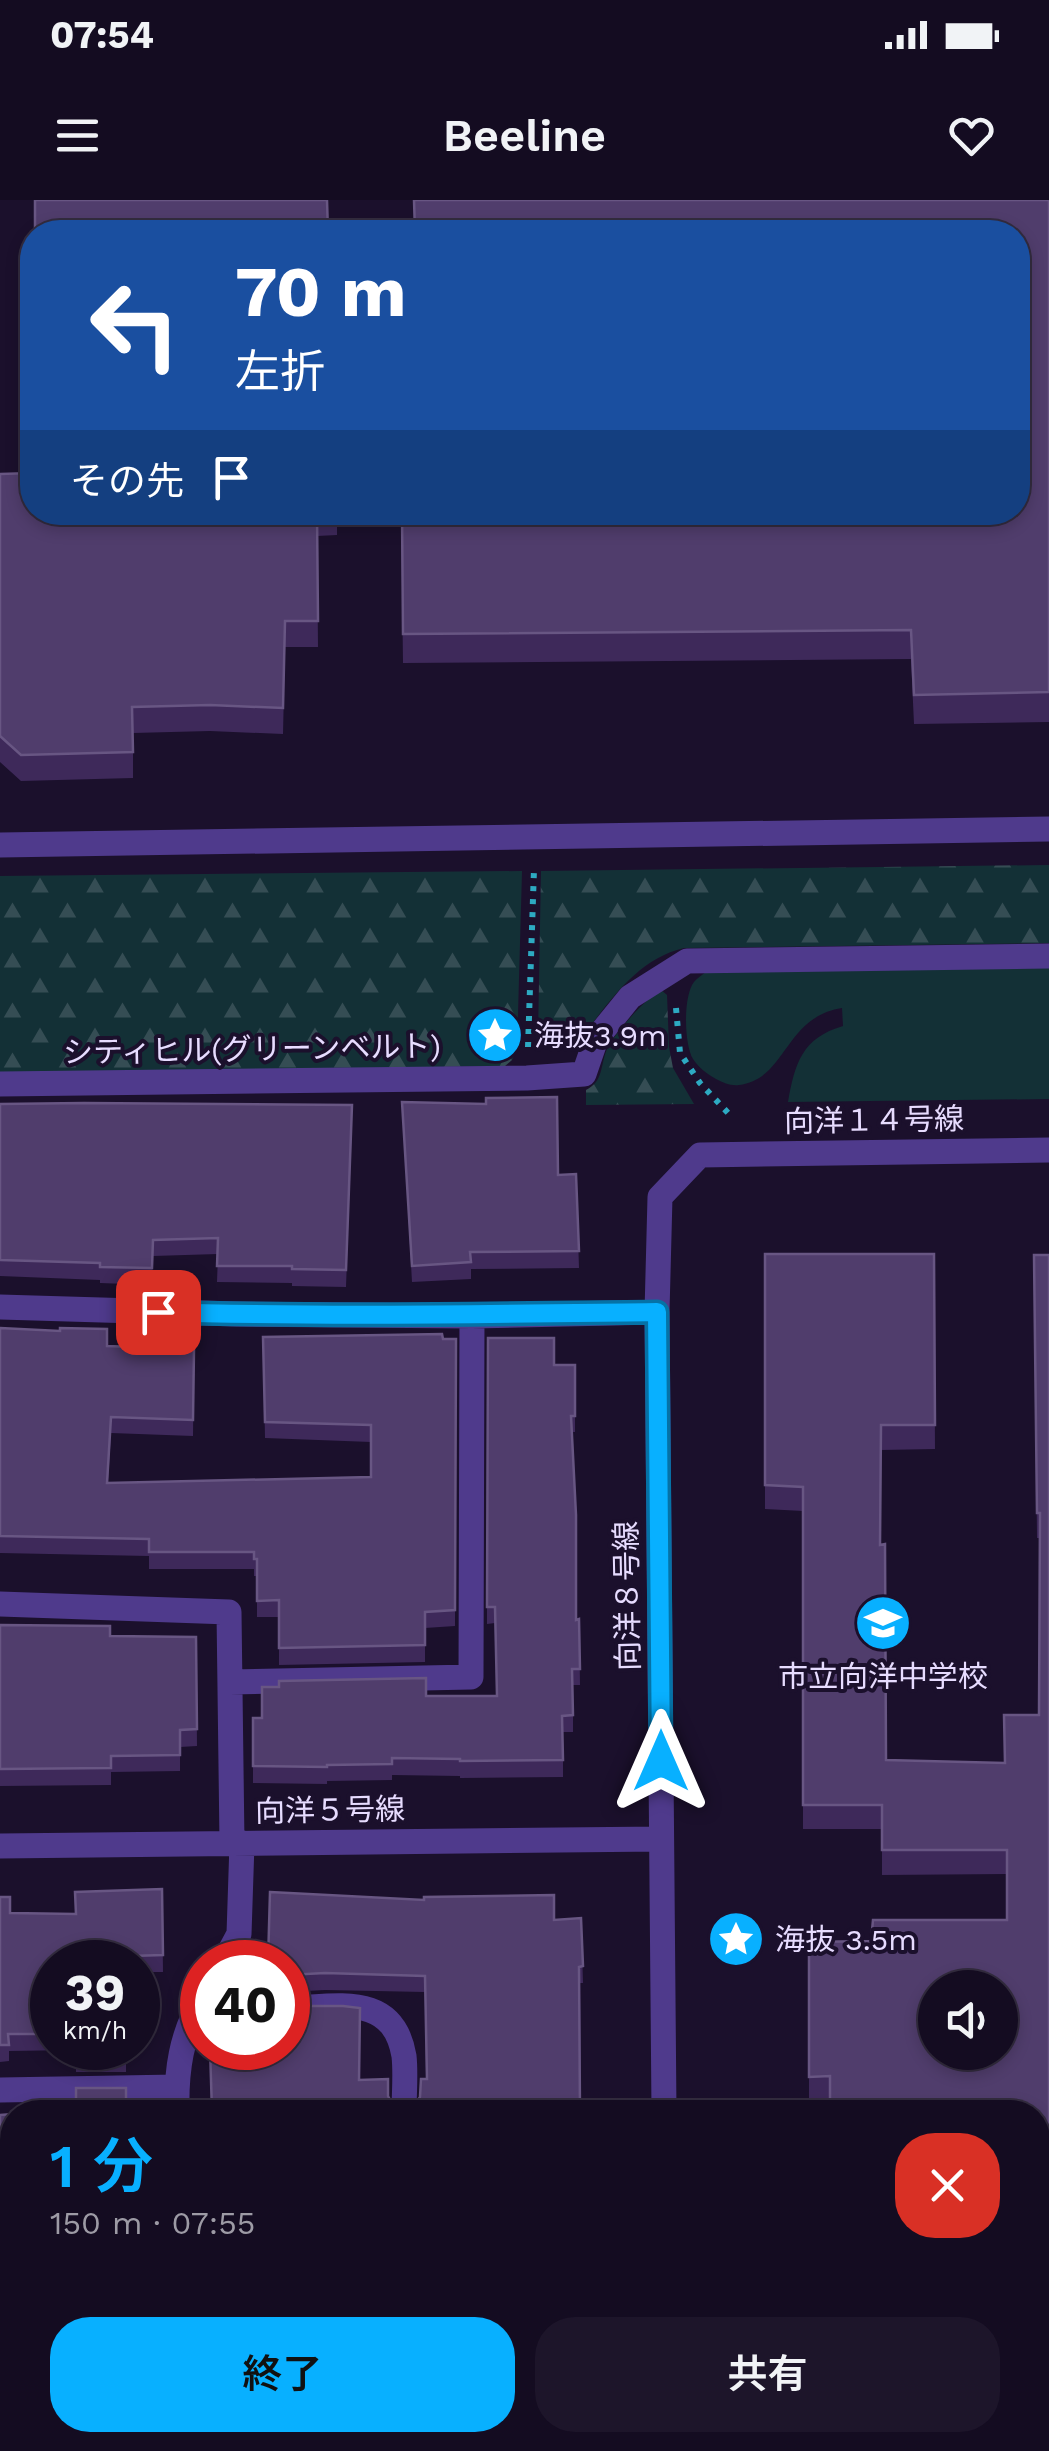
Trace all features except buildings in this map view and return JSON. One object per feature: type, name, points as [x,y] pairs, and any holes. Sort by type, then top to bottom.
[{"type":"street","points":[[0,844],[1049,829]]},
{"type":"street","points":[[687,960],[1049,956]]},
{"type":"street","name":"シティヒル(グリーンベルト)","points":[[0,1084],[527,1078],[584,1074],[596,1039],[630,997],[687,960]]},
{"type":"street","name":"向洋１４号線","points":[[700,1155],[1049,1150]]},
{"type":"street","name":"向洋８号線","points":[[664,2100],[657,1312],[660,1196],[700,1155]]},
{"type":"street","points":[[0,1306],[237,1314],[472,1316],[657,1312]]},
{"type":"street","points":[[230,1682],[471,1676],[472,1316]]},
{"type":"street","points":[[0,1604],[228,1612],[239,1934],[236,1940]]},
{"type":"street","name":"向洋５号線","points":[[0,1846],[661,1839]]},
{"type":"street","points":[[310,2008],[352,2007],[380,2012],[397,2029],[404,2057],[404,2100]]},
{"type":"street","points":[[0,2090],[177,2100],[180,2061]]},
{"type":"path","points":[[527,1078],[534,868]]},
{"type":"path","points":[[687,960],[676,1008],[680,1053],[700,1083],[729,1114]]},
{"type":"green space","points":[[1049,865],[1049,943],[684,948],[638,972],[580,1039],[538,1038],[541,871]]},
{"type":"green space","points":[[522,871],[517,1049],[505,1066],[0,1073],[0,876]]},
{"type":"green space","points":[[1049,968],[1049,1099],[788,1102],[803,1054],[818,1037],[843,1026],[842,1008],[808,1023],[767,1072],[739,1085],[722,1082],[703,1070],[693,1059],[688,1043],[690,989],[706,972]]},
{"type":"green space","points":[[661,990],[667,995],[673,1068],[694,1104],[586,1105],[586,1090],[599,1078],[610,1043],[639,1008]]},
{"type":"place","name":"海抜3.9m","points":[[495,1035]]},
{"type":"place","name":"市立向洋中学校","points":[[883,1623]]},
{"type":"place","name":"海抜 3.5m","points":[[736,1939]]},
{"type":"route","points":[[158,1312],[472,1316],[657,1312],[661,1761]]}]
